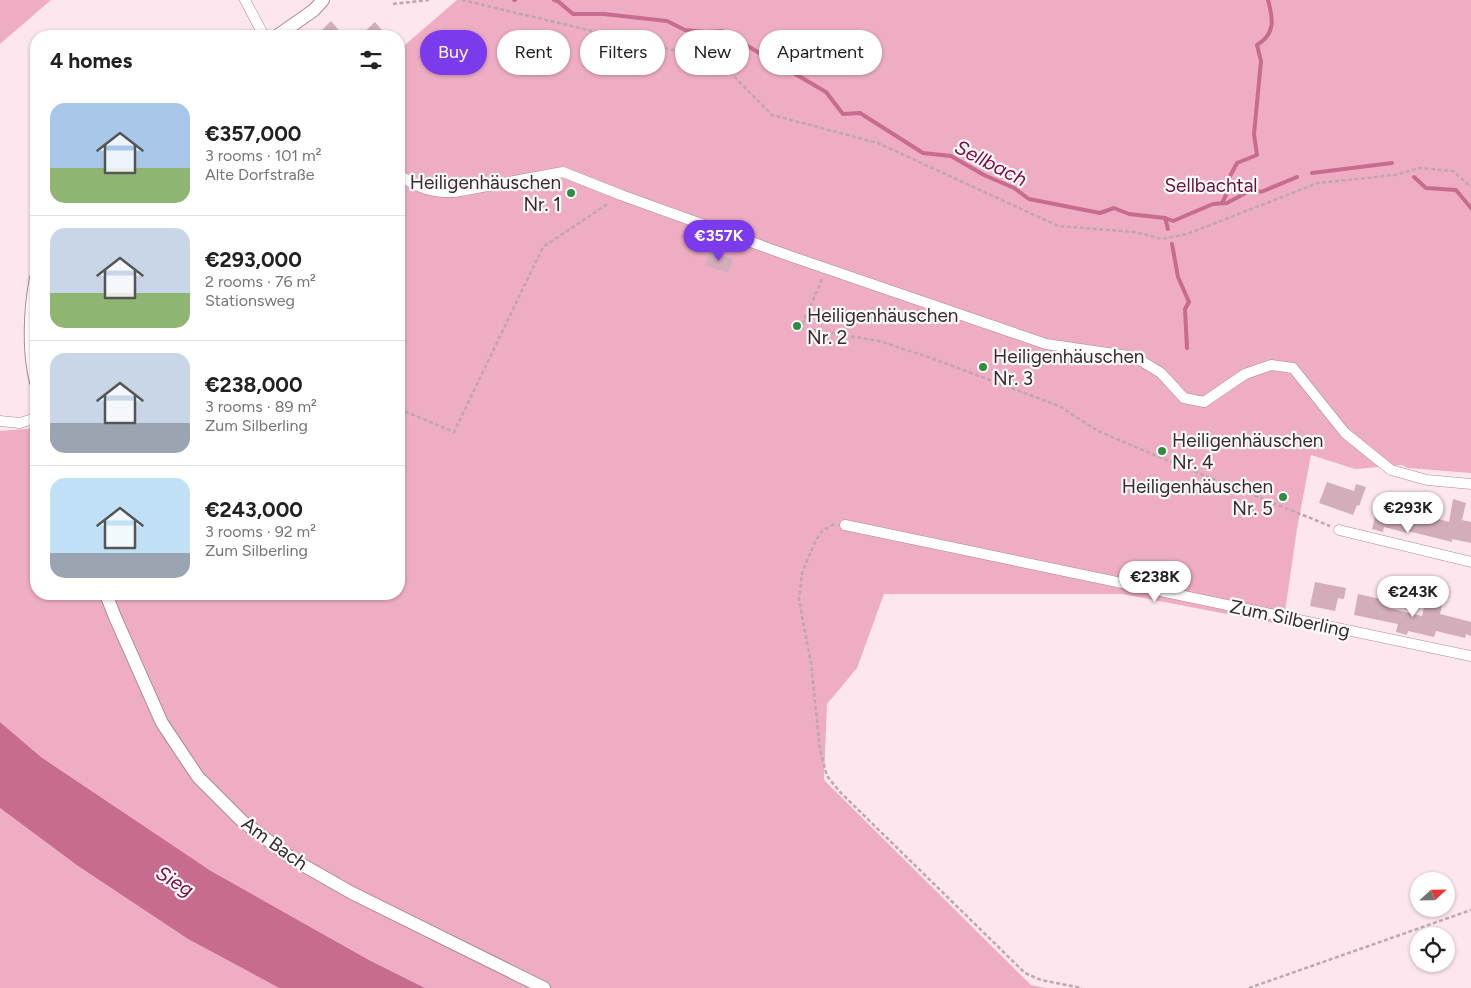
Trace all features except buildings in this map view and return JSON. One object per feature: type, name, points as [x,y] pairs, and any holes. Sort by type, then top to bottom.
[{"type":"street","points":[[245,0],[261,30]]},
{"type":"street","points":[[286,30],[314,10],[323,0]]},
{"type":"street","points":[[405,179],[419,188],[455,192],[563,172],[621,195],[1046,344],[1135,357],[1161,373],[1184,398],[1204,402],[1245,374],[1271,365],[1293,368],[1345,433],[1391,470],[1427,480],[1471,484]]},
{"type":"street","points":[[0,421],[20,422],[30,420]]},
{"type":"street","name":"Zum Silberling","points":[[845,525],[1471,656]]},
{"type":"street","points":[[1339,530],[1471,562]]},
{"type":"street","name":"Am Bach","points":[[108,600],[162,723],[198,777],[242,821],[294,860],[352,893],[544,988]]},
{"type":"path","points":[[399,0],[394,4],[429,0]]},
{"type":"path","points":[[462,0],[719,61],[772,115],[878,143],[1058,226],[1135,232],[1162,239],[1187,234],[1318,183],[1395,175],[1419,168],[1453,171],[1471,187]]},
{"type":"path","points":[[405,412],[454,432],[543,247],[621,195]]},
{"type":"path","points":[[827,268],[801,328],[879,341],[934,359],[1059,406],[1098,431],[1164,460],[1339,530]]},
{"type":"path","points":[[845,525],[832,524],[822,531],[802,573],[799,600],[811,663],[820,750],[827,776],[847,798],[1025,972],[1041,980],[1082,988]]},
{"type":"path","points":[[1249,988],[1471,910]]},
{"type":"green space","points":[[0,0],[51,0],[0,44]]},
{"type":"green space","name":"Sellbachtal","points":[[457,0],[1471,0],[1471,473],[1408,468],[1402,465],[1355,469],[1311,455],[1297,529],[1283,625],[1123,594],[884,594],[857,668],[827,704],[824,780],[1031,985],[1046,988],[425,988],[369,960],[211,871],[41,757],[0,722],[0,431],[30,428],[30,600],[405,600],[405,45],[420,32],[420,75],[487,75],[487,30],[422,30]]},
{"type":"green space","points":[[0,808],[78,866],[188,939],[279,988],[0,988]]},
{"type":"water","name":"Sieg","points":[[0,722],[41,757],[211,871],[369,960],[425,988],[279,988],[188,939],[78,866],[0,808]]},
{"type":"waterway","name":"Sellbach","points":[[554,0],[573,14],[604,14],[667,21],[685,30],[722,31],[826,92],[843,114],[860,113],[923,153],[951,156],[984,175],[1014,188],[1029,199],[1100,213],[1114,208],[1129,214],[1165,218],[1173,221],[1213,204],[1227,203],[1253,189],[1261,192],[1297,177]]},
{"type":"waterway","points":[[1222,203],[1228,191],[1229,178],[1237,163],[1257,155],[1254,134],[1261,61],[1257,45],[1263,41],[1270,31],[1272,19],[1268,0]]},
{"type":"waterway","name":"Sellbach","points":[[1312,173],[1392,163]]},
{"type":"waterway","name":"Sellbach","points":[[1414,177],[1426,188],[1456,190],[1471,208]]},
{"type":"waterway","points":[[1165,218],[1168,229]]},
{"type":"waterway","points":[[1172,244],[1178,277],[1189,302],[1185,309],[1187,348]]},
{"type":"place","name":"Heiligenhäuschen Nr. 1","points":[[571,193]]},
{"type":"place","name":"Heiligenhäuschen Nr. 2","points":[[797,326]]},
{"type":"place","name":"Heiligenhäuschen Nr. 3","points":[[983,367]]},
{"type":"place","name":"Heiligenhäuschen Nr. 4","points":[[1162,451]]},
{"type":"place","name":"Heiligenhäuschen Nr. 5","points":[[1283,497]]}]
